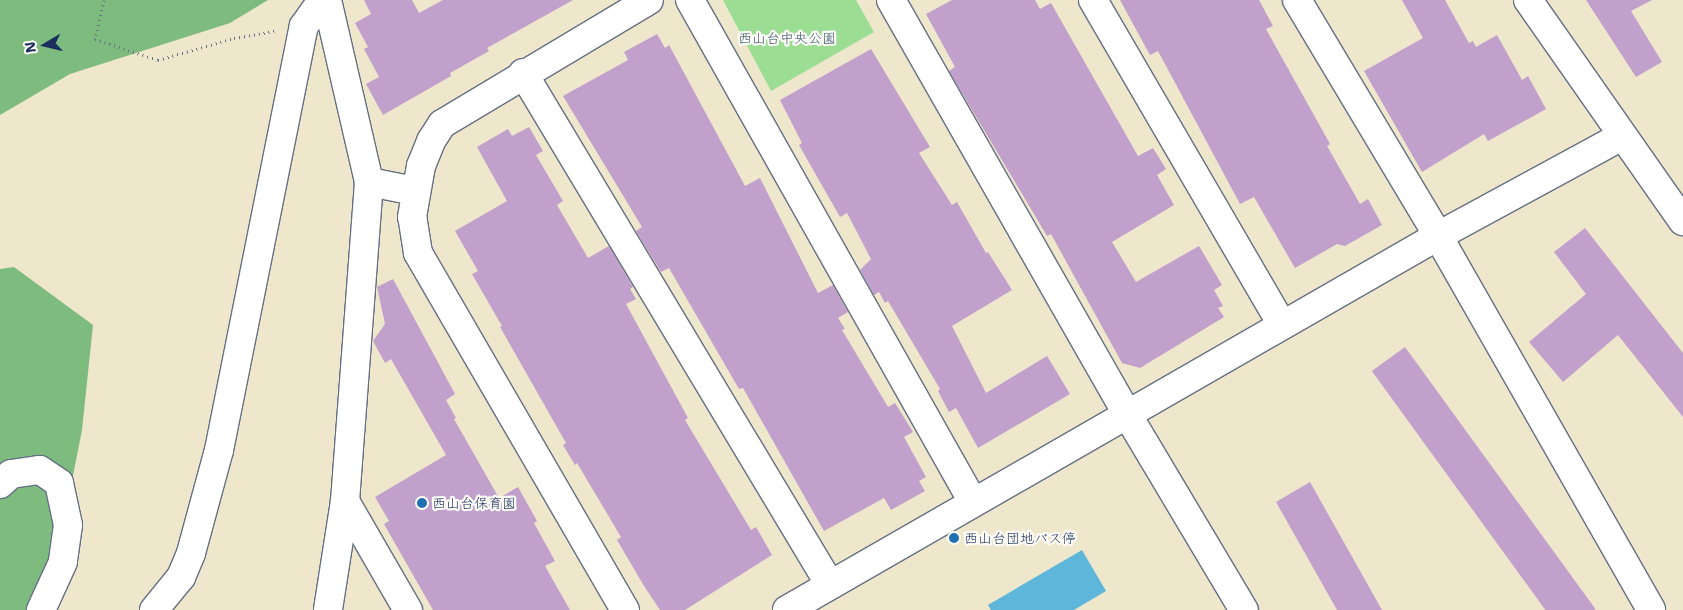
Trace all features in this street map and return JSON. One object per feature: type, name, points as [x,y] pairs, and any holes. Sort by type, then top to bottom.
[{"type":"street","points":[[154,610],[181,577],[191,553],[219,450],[304,26],[322,0]]},
{"type":"street","points":[[327,0],[369,182],[345,501],[328,610]]},
{"type":"street","points":[[625,610],[418,253],[412,233],[415,191],[431,141],[442,124],[523,73],[649,0]]},
{"type":"street","points":[[690,0],[973,502]]},
{"type":"street","points":[[891,0],[1127,414],[1244,610]]},
{"type":"street","points":[[1093,0],[1282,325]]},
{"type":"street","points":[[1297,0],[1438,236],[1651,610]]},
{"type":"street","points":[[1528,0],[1683,221]]},
{"type":"street","points":[[523,73],[829,583]]},
{"type":"street","points":[[787,610],[829,583],[1438,236],[1622,136]]},
{"type":"street","points":[[369,182],[415,191]]},
{"type":"street","points":[[0,484],[11,474],[40,470],[58,483],[68,526],[63,562],[41,610]]},
{"type":"street","points":[[345,501],[408,610]]},
{"type":"path","points":[[104,0],[95,39],[158,60],[234,38],[304,26]]},
{"type":"green space","points":[[0,0],[268,0],[230,23],[70,74],[0,115]]},
{"type":"green space","name":"西山台中央公園","points":[[723,0],[856,0],[874,32],[771,91]]},
{"type":"green space","points":[[14,267],[93,325],[82,430],[57,557],[29,610],[0,610],[0,269]]},
{"type":"water","points":[[1082,550],[1106,591],[1074,610],[991,610],[988,605]]},
{"type":"building","points":[[364,0],[412,0],[419,13],[443,0],[573,0],[487,48],[489,51],[450,73],[451,76],[383,115],[366,84],[379,77],[364,49],[368,47],[355,23],[371,14]]},
{"type":"building","points":[[952,0],[1035,0],[1040,9],[1051,3],[1138,156],[1153,148],[1166,169],[1157,175],[1174,205],[1112,242],[1136,282],[1199,246],[1222,285],[1214,290],[1223,306],[1218,308],[1224,317],[1140,368],[1122,363],[1051,234],[1047,236],[949,71],[955,67],[926,14]]},
{"type":"building","points":[[1120,0],[1259,0],[1273,26],[1266,29],[1330,144],[1327,146],[1360,204],[1368,199],[1382,225],[1345,246],[1337,244],[1295,268],[1254,197],[1240,204],[1158,51],[1150,55]]},
{"type":"building","points":[[1402,0],[1445,0],[1469,43],[1473,41],[1476,47],[1497,35],[1522,80],[1528,76],[1546,109],[1488,141],[1484,134],[1422,172],[1364,71],[1423,38]]},
{"type":"building","points":[[1586,0],[1652,0],[1631,11],[1662,62],[1636,77]]},
{"type":"building","points":[[657,34],[665,48],[669,45],[745,186],[760,178],[818,293],[833,285],[848,312],[838,318],[845,329],[842,330],[888,407],[895,403],[913,432],[904,437],[926,477],[919,481],[925,491],[891,510],[884,498],[824,531],[743,388],[739,389],[669,268],[661,272],[636,231],[642,227],[563,96],[628,60],[624,52]]},
{"type":"building","points":[[871,49],[930,147],[919,153],[952,205],[957,202],[986,253],[988,252],[1012,290],[952,326],[986,393],[1047,356],[1070,394],[978,448],[956,408],[949,412],[938,391],[940,389],[888,301],[885,303],[879,292],[874,295],[860,270],[871,259],[847,213],[840,217],[799,145],[802,143],[780,100]]},
{"type":"building","points":[[529,127],[543,151],[536,155],[563,201],[557,205],[588,258],[609,246],[633,287],[630,289],[636,299],[626,304],[688,418],[685,420],[751,530],[756,527],[772,555],[685,610],[660,610],[644,586],[617,540],[621,537],[577,463],[575,465],[563,445],[566,443],[500,327],[502,326],[472,274],[478,271],[455,231],[507,201],[477,147],[508,129],[512,136]]},
{"type":"building","points":[[1585,228],[1683,353],[1683,417],[1618,335],[1563,382],[1529,342],[1586,294],[1554,252]]},
{"type":"building","points":[[393,279],[455,394],[446,400],[456,418],[454,419],[499,498],[518,487],[537,521],[534,523],[555,561],[545,566],[570,610],[433,610],[384,524],[389,521],[375,497],[446,455],[391,359],[385,363],[373,341],[385,324],[377,287]]},
{"type":"building","points":[[1405,347],[1595,609],[1545,610],[1372,371]]},
{"type":"building","points":[[1310,482],[1382,610],[1337,610],[1276,502]]},
{"type":"place","name":"西山台保育園","points":[[422,503]]},
{"type":"place","name":"西山台団地バス停","points":[[954,538]]}]
